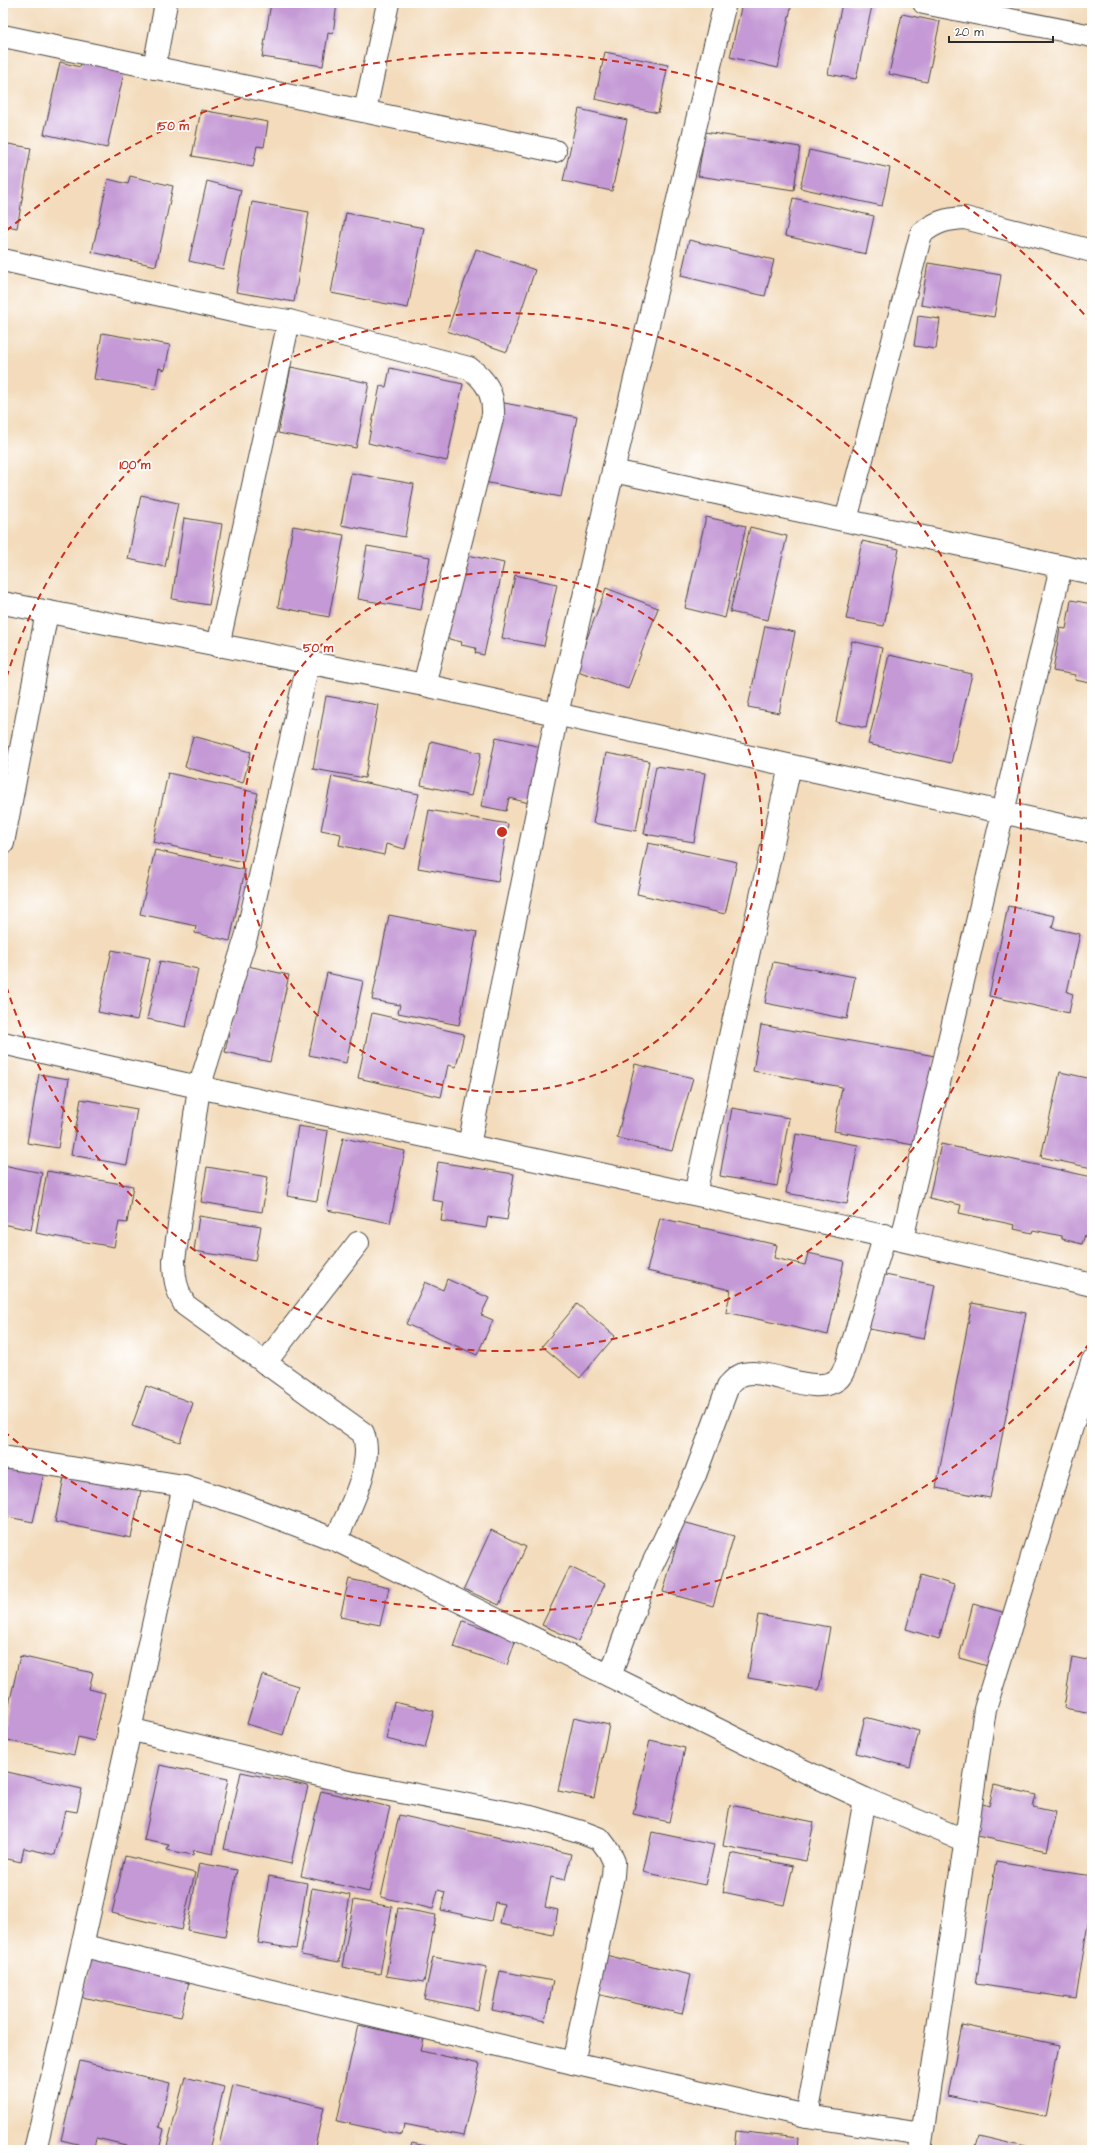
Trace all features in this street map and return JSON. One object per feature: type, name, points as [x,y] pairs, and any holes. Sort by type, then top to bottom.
[{"type":"street","points":[[154,68],[166,3]]},
{"type":"street","points":[[365,111],[388,3]]},
{"type":"street","points":[[469,1145],[558,714],[613,471],[725,3]]},
{"type":"street","points":[[924,3],[1092,36]]},
{"type":"street","points":[[3,36],[555,150]]},
{"type":"street","points":[[846,520],[921,234],[932,224],[947,219],[965,218],[1092,251]]},
{"type":"street","points":[[3,260],[255,316],[289,321],[468,368],[479,375],[490,391],[493,403],[493,415],[424,685]]},
{"type":"street","points":[[218,646],[289,321]]},
{"type":"street","points":[[613,471],[1092,573]]},
{"type":"street","points":[[610,1676],[646,1578],[695,1475],[728,1386],[739,1376],[751,1373],[813,1385],[830,1383],[839,1378],[846,1365],[893,1237],[1002,813],[1061,567]]},
{"type":"street","points":[[3,603],[308,664],[424,685],[1092,832]]},
{"type":"street","points":[[3,843],[46,612]]},
{"type":"street","points":[[308,664],[247,934],[199,1088],[174,1260],[174,1278],[179,1295],[185,1305],[363,1433],[367,1443],[364,1466],[336,1540]]},
{"type":"street","points":[[695,1194],[790,766]]},
{"type":"street","points":[[3,1043],[199,1088],[893,1237],[1092,1285]]},
{"type":"street","points":[[266,1363],[358,1243]]},
{"type":"street","points":[[84,1946],[573,2063],[921,2142],[985,1709],[1092,1362]]},
{"type":"street","points":[[3,1457],[184,1486],[244,1505],[336,1540],[610,1676],[865,1799],[966,1841]]},
{"type":"street","points":[[35,2150],[84,1946],[129,1729],[184,1486]]},
{"type":"street","points":[[129,1729],[344,1780],[531,1818],[582,1832],[600,1839],[609,1851],[614,1862],[613,1876],[573,2063]]},
{"type":"street","points":[[807,2116],[865,1799]]},
{"type":"building","points":[[271,3],[337,3],[333,34],[328,33],[323,66],[262,57]]},
{"type":"building","points":[[742,3],[792,3],[778,68],[730,57]]},
{"type":"building","points":[[842,3],[872,6],[856,79],[828,74]]},
{"type":"building","points":[[902,14],[940,22],[927,82],[889,74]]},
{"type":"building","points":[[605,52],[668,65],[658,113],[595,99]]},
{"type":"building","points":[[82,59],[125,68],[107,148],[44,134],[60,62],[80,67]]},
{"type":"building","points":[[579,109],[627,120],[612,191],[563,181]]},
{"type":"building","points":[[201,110],[268,122],[264,147],[257,146],[253,167],[192,156]]},
{"type":"building","points":[[705,132],[800,147],[794,190],[698,176]]},
{"type":"building","points":[[3,143],[31,148],[17,228],[3,225]]},
{"type":"building","points":[[809,150],[890,168],[882,206],[800,188]]},
{"type":"building","points":[[130,176],[173,186],[156,266],[92,252],[108,179],[128,184]]},
{"type":"building","points":[[207,181],[241,190],[223,269],[189,261]]},
{"type":"building","points":[[793,198],[874,216],[866,254],[785,236]]},
{"type":"building","points":[[252,202],[309,212],[294,302],[236,292]]},
{"type":"building","points":[[346,213],[424,228],[408,308],[331,293]]},
{"type":"building","points":[[689,240],[774,260],[765,296],[681,276]]},
{"type":"building","points":[[476,249],[535,270],[507,352],[447,331]]},
{"type":"building","points":[[928,263],[1001,275],[994,317],[921,305]]},
{"type":"building","points":[[918,316],[940,319],[936,349],[914,346]]},
{"type":"building","points":[[102,333],[170,345],[165,370],[159,368],[155,389],[94,379]]},
{"type":"building","points":[[291,367],[369,383],[356,448],[278,433]]},
{"type":"building","points":[[390,368],[463,384],[447,461],[368,443],[380,386],[386,387]]},
{"type":"building","points":[[499,402],[577,417],[561,497],[484,482]]},
{"type":"building","points":[[351,473],[414,484],[405,537],[341,525]]},
{"type":"building","points":[[141,495],[178,503],[165,567],[128,559]]},
{"type":"building","points":[[706,517],[746,526],[725,618],[685,608]]},
{"type":"building","points":[[184,518],[222,524],[209,605],[172,599]]},
{"type":"building","points":[[293,526],[344,535],[329,617],[278,607]]},
{"type":"building","points":[[750,527],[787,536],[768,620],[730,612]]},
{"type":"building","points":[[862,541],[899,549],[884,626],[846,619]]},
{"type":"building","points":[[367,546],[430,557],[421,610],[358,599]]},
{"type":"building","points":[[454,552],[504,563],[484,655],[475,653],[476,648],[461,645],[462,642],[436,636]]},
{"type":"building","points":[[515,575],[557,584],[544,646],[502,638]]},
{"type":"building","points":[[606,588],[658,608],[628,689],[575,670]]},
{"type":"building","points":[[1071,600],[1092,604],[1092,678],[1090,683],[1075,680],[1076,675],[1053,671],[1060,628],[1066,629]]},
{"type":"building","points":[[765,626],[795,632],[779,713],[748,707]]},
{"type":"building","points":[[852,641],[882,648],[866,728],[836,722]]},
{"type":"building","points":[[889,655],[972,674],[951,763],[868,744]]},
{"type":"building","points":[[326,696],[378,705],[365,778],[313,769]]},
{"type":"building","points":[[193,736],[251,752],[243,783],[185,767]]},
{"type":"building","points":[[496,737],[541,747],[529,803],[509,798],[506,811],[481,806]]},
{"type":"building","points":[[431,741],[481,753],[471,796],[421,785]]},
{"type":"building","points":[[606,753],[649,761],[636,831],[593,823]]},
{"type":"building","points":[[656,766],[705,773],[694,842],[644,834]]},
{"type":"building","points":[[168,773],[258,793],[243,862],[153,842]]},
{"type":"building","points":[[332,776],[419,794],[405,849],[386,844],[384,855],[339,845],[341,834],[321,830]]},
{"type":"building","points":[[429,810],[508,824],[498,882],[418,868]]},
{"type":"building","points":[[648,843],[737,862],[725,914],[637,894]]},
{"type":"building","points":[[155,850],[245,870],[230,941],[195,933],[196,926],[140,914]]},
{"type":"building","points":[[1008,906],[1055,916],[1052,928],[1080,934],[1067,992],[1073,994],[1069,1013],[989,996]]},
{"type":"building","points":[[389,915],[477,932],[459,1025],[398,1013],[400,1005],[372,1000]]},
{"type":"building","points":[[112,950],[150,958],[137,1020],[98,1012]]},
{"type":"building","points":[[160,961],[198,969],[186,1027],[147,1019]]},
{"type":"building","points":[[773,962],[855,977],[847,1019],[765,1003]]},
{"type":"building","points":[[243,965],[289,975],[270,1062],[225,1052]]},
{"type":"building","points":[[327,973],[363,981],[346,1063],[309,1055]]},
{"type":"building","points":[[372,1013],[464,1034],[456,1067],[448,1065],[441,1097],[358,1078]]},
{"type":"building","points":[[761,1025],[935,1056],[919,1146],[834,1131],[842,1087],[753,1071]]},
{"type":"building","points":[[635,1064],[693,1078],[672,1151],[617,1138]]},
{"type":"building","points":[[1060,1072],[1092,1079],[1092,1168],[1041,1157]]},
{"type":"building","points":[[39,1074],[69,1079],[58,1148],[27,1143]]},
{"type":"building","points":[[81,1099],[137,1109],[127,1165],[71,1155]]},
{"type":"building","points":[[732,1108],[789,1118],[777,1186],[720,1176]]},
{"type":"building","points":[[298,1126],[328,1131],[317,1201],[287,1196]]},
{"type":"building","points":[[796,1134],[858,1145],[847,1204],[786,1193]]},
{"type":"building","points":[[343,1138],[405,1151],[390,1223],[327,1210]]},
{"type":"building","points":[[941,1144],[1092,1177],[1092,1236],[1085,1235],[1082,1244],[1062,1239],[1062,1236],[1033,1230],[1032,1233],[1014,1229],[1015,1225],[959,1213],[961,1205],[929,1198]]},
{"type":"building","points":[[438,1162],[514,1174],[507,1220],[488,1217],[486,1228],[441,1221],[444,1202],[432,1200]]},
{"type":"building","points":[[3,1165],[42,1173],[31,1230],[3,1224]]},
{"type":"building","points":[[207,1167],[268,1177],[262,1212],[201,1202]]},
{"type":"building","points":[[47,1171],[133,1186],[127,1223],[119,1222],[114,1247],[36,1233]]},
{"type":"building","points":[[199,1216],[261,1226],[255,1261],[194,1251]]},
{"type":"building","points":[[660,1218],[777,1245],[774,1258],[805,1265],[808,1253],[844,1261],[828,1335],[726,1312],[731,1290],[647,1271]]},
{"type":"building","points":[[880,1274],[935,1285],[924,1339],[869,1329]]},
{"type":"building","points":[[447,1279],[489,1298],[481,1315],[493,1320],[477,1355],[406,1324],[425,1282],[443,1290]]},
{"type":"building","points":[[972,1303],[1026,1313],[990,1498],[936,1488]]},
{"type":"building","points":[[577,1304],[615,1336],[580,1378],[542,1346]]},
{"type":"building","points":[[146,1386],[193,1403],[180,1442],[132,1426]]},
{"type":"building","points":[[3,1460],[45,1469],[33,1522],[3,1516]]},
{"type":"building","points":[[66,1468],[142,1485],[131,1538],[55,1522]]},
{"type":"building","points":[[683,1522],[734,1536],[713,1606],[663,1592]]},
{"type":"building","points":[[491,1530],[526,1547],[499,1605],[464,1589]]},
{"type":"building","points":[[570,1567],[605,1584],[578,1641],[542,1625]]},
{"type":"building","points":[[921,1575],[954,1585],[939,1639],[906,1629]]},
{"type":"building","points":[[349,1579],[389,1588],[380,1625],[340,1617]]},
{"type":"building","points":[[973,1604],[1006,1613],[991,1667],[959,1658]]},
{"type":"building","points":[[758,1615],[830,1627],[819,1690],[748,1678]]},
{"type":"building","points":[[463,1621],[516,1639],[507,1665],[454,1647]]},
{"type":"building","points":[[20,1656],[93,1673],[89,1689],[105,1693],[94,1741],[78,1737],[74,1755],[3,1739],[3,1731]]},
{"type":"building","points":[[1072,1657],[1092,1661],[1092,1713],[1064,1708]]},
{"type":"building","points":[[262,1675],[298,1686],[283,1735],[247,1724]]},
{"type":"building","points":[[394,1702],[434,1711],[425,1748],[386,1739]]},
{"type":"building","points":[[574,1717],[609,1725],[594,1798],[558,1791]]},
{"type":"building","points":[[865,1717],[919,1731],[910,1767],[856,1753]]},
{"type":"building","points":[[650,1740],[685,1748],[669,1822],[633,1814]]},
{"type":"building","points":[[160,1765],[228,1779],[213,1854],[194,1850],[193,1855],[167,1850],[169,1845],[144,1840]]},
{"type":"building","points":[[3,1771],[82,1789],[77,1812],[65,1810],[55,1855],[24,1848],[21,1862],[3,1858]]},
{"type":"building","points":[[241,1772],[308,1786],[291,1864],[224,1849]]},
{"type":"building","points":[[994,1785],[1036,1795],[1033,1807],[1056,1812],[1047,1851],[973,1835],[980,1803],[989,1806]]},
{"type":"building","points":[[321,1791],[390,1807],[369,1892],[301,1876]]},
{"type":"building","points":[[730,1805],[814,1822],[806,1861],[723,1846]]},
{"type":"building","points":[[399,1815],[571,1854],[565,1880],[551,1877],[545,1907],[558,1910],[553,1935],[500,1924],[504,1904],[495,1902],[491,1921],[441,1910],[445,1892],[438,1890],[433,1909],[381,1897]]},
{"type":"building","points":[[652,1832],[714,1845],[705,1885],[643,1872]]},
{"type":"building","points":[[731,1853],[793,1866],[784,1905],[723,1892]]},
{"type":"building","points":[[125,1856],[195,1873],[181,1930],[112,1913]]},
{"type":"building","points":[[996,1861],[1092,1876],[1092,1898],[1076,1999],[976,1984]]},
{"type":"building","points":[[199,1863],[237,1870],[225,1937],[187,1930]]},
{"type":"building","points":[[269,1876],[307,1883],[296,1949],[258,1943]]},
{"type":"building","points":[[312,1888],[350,1895],[339,1962],[301,1955]]},
{"type":"building","points":[[354,1900],[392,1907],[380,1974],[342,1967]]},
{"type":"building","points":[[398,1908],[436,1915],[424,1982],[386,1976]]},
{"type":"building","points":[[92,1952],[191,1972],[181,2017],[82,1997]]},
{"type":"building","points":[[601,1954],[691,1975],[682,2014],[592,1993]]},
{"type":"building","points":[[433,1957],[487,1967],[478,2010],[424,1999]]},
{"type":"building","points":[[500,1971],[553,1981],[545,2021],[492,2010]]},
{"type":"building","points":[[358,2025],[424,2039],[421,2051],[480,2064],[463,2136],[404,2124],[402,2135],[337,2121]]},
{"type":"building","points":[[962,2025],[1059,2045],[1045,2116],[948,2096]]},
{"type":"building","points":[[80,2061],[170,2083],[159,2127],[164,2129],[159,2150],[125,2150],[126,2145],[96,2138],[94,2148],[61,2140]]},
{"type":"building","points":[[185,2077],[224,2087],[209,2150],[166,2150]]},
{"type":"building","points":[[233,2085],[324,2107],[314,2150],[218,2150]]},
{"type":"building","points":[[736,2131],[798,2138],[797,2150],[734,2150]]},
{"type":"building","points":[[979,2136],[1034,2149],[1034,2150],[975,2150]]},
{"type":"building","points":[[412,2143],[439,2149],[439,2150],[410,2150]]}]
